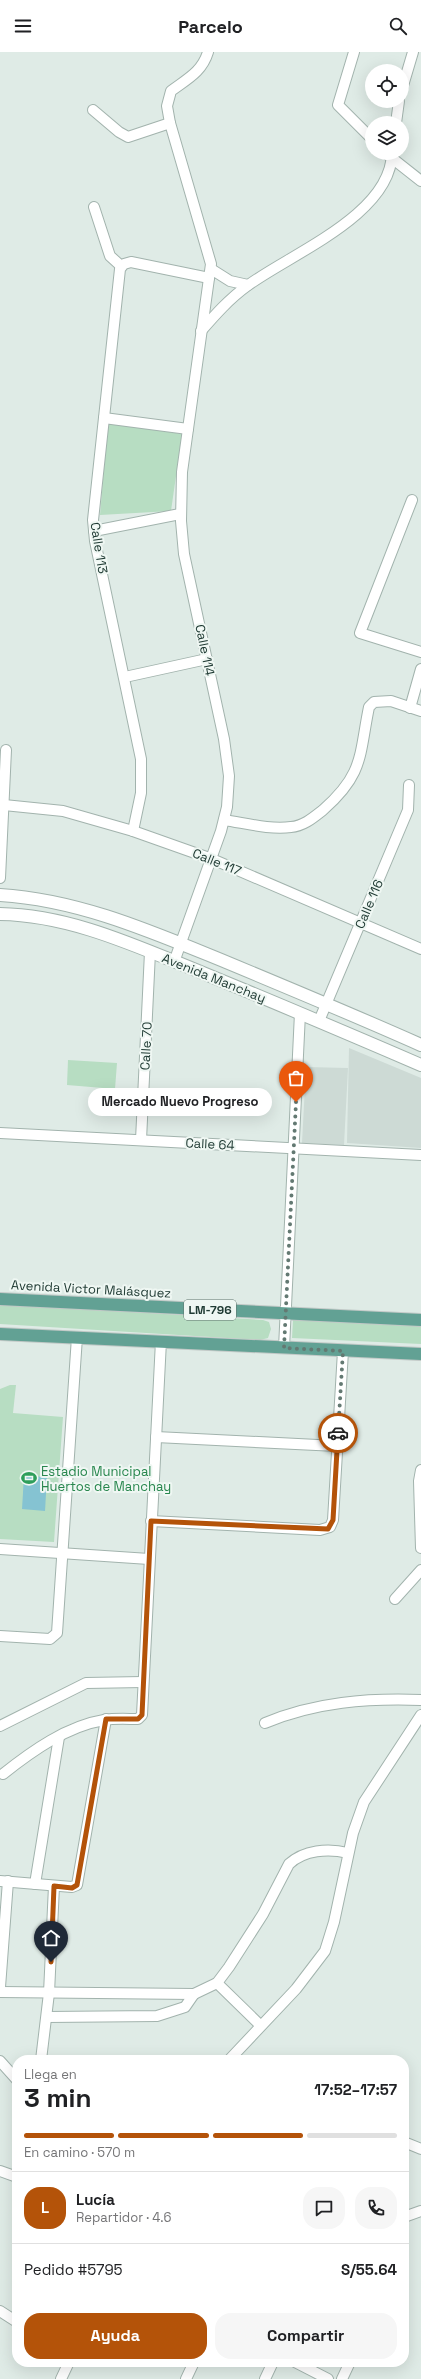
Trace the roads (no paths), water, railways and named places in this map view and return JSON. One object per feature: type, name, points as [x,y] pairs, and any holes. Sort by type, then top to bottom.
[{"type":"main road","name":"Avenida Victor Malásquez","points":[[0,1299],[421,1320]]},
{"type":"main road","points":[[0,1334],[421,1354]]},
{"type":"street","name":"Calle 114","points":[[174,962],[182,944],[212,859],[224,820],[228,796],[228,765],[184,554],[180,514],[182,472],[210,274],[209,255],[170,123],[167,106],[171,91],[199,71],[205,63],[208,52]]},
{"type":"street","points":[[354,52],[338,105],[365,132]]},
{"type":"street","points":[[409,65],[413,52]]},
{"type":"street","points":[[93,110],[119,132],[128,137],[170,123]]},
{"type":"street","points":[[201,331],[230,300],[248,285],[338,227],[363,208],[381,186],[389,172],[390,160]]},
{"type":"street","points":[[396,160],[421,181]]},
{"type":"street","points":[[94,207],[110,256],[123,265],[131,262],[210,274],[248,285]]},
{"type":"street","name":"Calle 113","points":[[123,265],[94,507],[94,531],[125,677],[142,771],[140,805],[134,831]]},
{"type":"street","points":[[104,418],[188,429]]},
{"type":"street","points":[[412,500],[360,633],[421,652]]},
{"type":"street","points":[[94,531],[180,514]]},
{"type":"street","points":[[125,677],[206,658]]},
{"type":"street","points":[[410,708],[421,669]]},
{"type":"street","points":[[224,820],[291,828],[313,818],[342,794],[354,776],[361,758],[369,707],[374,702],[391,701],[421,711]]},
{"type":"street","points":[[0,878],[6,750]]},
{"type":"street","name":"Calle 116","points":[[319,1021],[408,810],[409,785]]},
{"type":"street","name":"Calle 117","points":[[4,805],[63,811],[134,831],[212,859],[421,949]]},
{"type":"street","name":"Avenida Manchay","points":[[0,895],[42,899],[78,907],[182,944],[421,1045]]},
{"type":"street","name":"Avenida Manchay","points":[[0,914],[55,920],[100,933],[300,1013],[421,1065]]},
{"type":"street","name":"Calle 70","points":[[141,1140],[150,952]]},
{"type":"street","points":[[284,1348],[300,1013]]},
{"type":"street","name":"Calle 64","points":[[0,1133],[421,1155]]},
{"type":"street","points":[[0,1636],[50,1639],[56,1635],[63,1554],[77,1337]]},
{"type":"street","points":[[3,1774],[32,1752],[76,1728],[106,1719],[140,1718],[161,1341]]},
{"type":"street","points":[[151,1521],[320,1530],[330,1527],[333,1520],[343,1351]]},
{"type":"street","points":[[156,1437],[338,1446]]},
{"type":"street","points":[[421,1470],[419,1481],[421,1548]]},
{"type":"street","points":[[0,1549],[149,1559]]},
{"type":"street","points":[[395,1599],[421,1570]]},
{"type":"street","points":[[0,1726],[86,1683],[143,1682]]},
{"type":"street","points":[[265,1723],[312,1709],[359,1700],[421,1700]]},
{"type":"street","points":[[233,2055],[260,2025],[296,1989],[325,1951],[334,1922],[354,1829],[369,1791],[421,1715]]},
{"type":"street","points":[[0,1987],[4,1881],[72,1888],[77,1885],[106,1719]]},
{"type":"street","points":[[34,1884],[59,1737]]},
{"type":"street","points":[[0,1992],[194,1994],[217,1983],[263,1914],[289,1864],[294,1859],[319,1850],[333,1850],[348,1853]]},
{"type":"street","points":[[42,2055],[49,1993],[54,1886]]},
{"type":"street","points":[[217,1983],[260,2025]]},
{"type":"street","points":[[47,2017],[157,2016],[185,2007],[194,1994]]},
{"type":"street","points":[[0,2061],[12,2074]]},
{"type":"street","points":[[409,2144],[421,2150]]},
{"type":"street","points":[[0,2171],[12,2175]]},
{"type":"street","points":[[409,2215],[421,2211]]},
{"type":"street","points":[[0,2310],[12,2318]]},
{"type":"street","points":[[61,2379],[66,2367]]},
{"type":"street","points":[[186,2379],[192,2367]]},
{"type":"street","points":[[264,2379],[270,2367]]},
{"type":"street","points":[[305,2367],[328,2379]]},
{"type":"street","points":[[342,2379],[348,2367]]},
{"type":"water","points":[[24,1476],[47,1477],[45,1511],[22,1509]]},
{"type":"place","name":"Mercado Nuevo Progreso","points":[[296,1102]]},
{"type":"place","name":"Estadio Municipal Huertos de Manchay","points":[[29,1478]]}]
